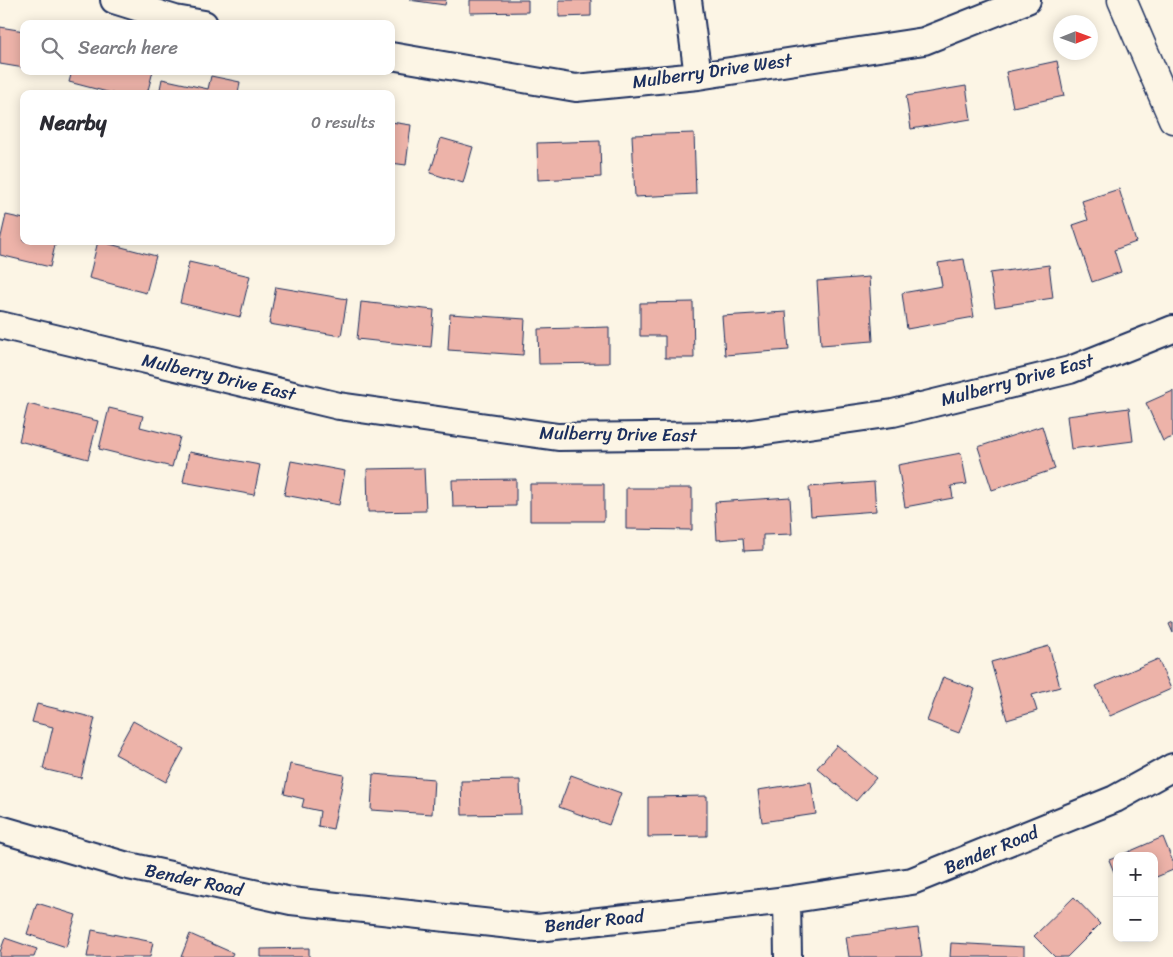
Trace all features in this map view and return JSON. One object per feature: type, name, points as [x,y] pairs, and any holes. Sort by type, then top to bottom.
[{"type":"street","points":[[114,0],[182,20]]},
{"type":"street","points":[[688,0],[698,76]]},
{"type":"street","name":"Mulberry Drive West","points":[[395,57],[576,88],[698,76],[924,41],[1027,0]]},
{"type":"street","points":[[1122,0],[1173,119]]},
{"type":"street","name":"Mulberry Drive East","points":[[0,325],[339,406],[558,437],[738,435],[893,413],[1070,370],[1173,329]]},
{"type":"street","name":"Bender Road","points":[[0,829],[124,864],[291,902],[537,928],[786,900],[912,881],[1115,799],[1173,768]]},
{"type":"street","points":[[786,900],[788,957]]},
{"type":"building","points":[[409,0],[446,0],[445,5]]},
{"type":"building","points":[[470,0],[528,0],[528,12],[470,13]]},
{"type":"building","points":[[559,0],[591,0],[591,16],[559,17]]},
{"type":"building","points":[[0,27],[20,30],[20,67],[0,64]]},
{"type":"building","points":[[1057,61],[1064,96],[1013,107],[1006,72]]},
{"type":"building","points":[[71,75],[152,75],[148,90],[100,90],[69,82]]},
{"type":"building","points":[[211,76],[240,82],[239,90],[160,90],[162,79],[208,89]]},
{"type":"building","points":[[966,86],[971,119],[911,129],[906,96]]},
{"type":"building","points":[[395,123],[411,125],[406,165],[395,164]]},
{"type":"building","points":[[694,133],[696,194],[635,197],[632,135]]},
{"type":"building","points":[[441,138],[473,147],[463,183],[430,173]]},
{"type":"building","points":[[600,141],[601,177],[538,180],[537,143]]},
{"type":"building","points":[[1119,189],[1136,242],[1114,250],[1121,272],[1092,282],[1073,225],[1088,220],[1082,201]]},
{"type":"building","points":[[6,215],[20,218],[20,245],[55,245],[50,267],[0,255],[0,241]]},
{"type":"building","points":[[97,245],[113,245],[156,256],[146,293],[89,278]]},
{"type":"building","points":[[964,259],[974,317],[907,329],[902,293],[942,286],[938,263]]},
{"type":"building","points":[[189,262],[250,276],[240,317],[180,303]]},
{"type":"building","points":[[1049,265],[1053,298],[995,307],[990,273]]},
{"type":"building","points":[[869,277],[873,341],[821,345],[817,281]]},
{"type":"building","points":[[276,287],[347,299],[341,336],[269,324]]},
{"type":"building","points":[[361,302],[434,310],[431,347],[357,339]]},
{"type":"building","points":[[693,302],[694,358],[665,358],[665,336],[640,336],[640,303]]},
{"type":"building","points":[[786,312],[789,350],[725,355],[722,316]]},
{"type":"building","points":[[450,314],[525,319],[523,355],[448,350]]},
{"type":"building","points":[[609,327],[609,363],[539,364],[538,329]]},
{"type":"building","points":[[1173,391],[1173,437],[1163,441],[1146,403]]},
{"type":"building","points":[[28,404],[98,421],[88,459],[19,441]]},
{"type":"building","points":[[109,408],[143,416],[140,427],[180,437],[172,467],[99,449]]},
{"type":"building","points":[[1129,408],[1133,441],[1071,449],[1067,416]]},
{"type":"building","points":[[1042,426],[1055,469],[992,490],[978,447]]},
{"type":"building","points":[[189,452],[260,465],[254,495],[183,482]]},
{"type":"building","points":[[961,453],[967,484],[951,486],[953,498],[905,507],[898,465]]},
{"type":"building","points":[[291,461],[345,471],[339,505],[284,495]]},
{"type":"building","points":[[424,468],[426,511],[368,512],[367,469]]},
{"type":"building","points":[[516,479],[516,506],[453,507],[452,480]]},
{"type":"building","points":[[874,482],[876,511],[811,516],[809,487]]},
{"type":"building","points":[[530,484],[604,484],[604,521],[530,521]]},
{"type":"building","points":[[626,488],[692,488],[692,530],[626,529]]},
{"type":"building","points":[[790,497],[792,534],[763,535],[763,550],[744,551],[743,538],[717,540],[715,502]]},
{"type":"building","points":[[1173,622],[1173,633],[1169,624]]},
{"type":"building","points":[[1049,646],[1060,687],[1032,695],[1037,711],[1007,720],[991,662]]},
{"type":"building","points":[[1158,659],[1171,689],[1110,716],[1096,686]]},
{"type":"building","points":[[943,677],[975,689],[959,733],[927,721]]},
{"type":"building","points":[[37,704],[95,718],[81,778],[43,769],[53,727],[32,722]]},
{"type":"building","points":[[133,721],[184,749],[166,782],[115,754]]},
{"type":"building","points":[[837,745],[876,778],[856,801],[817,768]]},
{"type":"building","points":[[290,764],[344,775],[333,829],[318,826],[320,811],[302,807],[304,799],[284,794]]},
{"type":"building","points":[[373,774],[434,779],[432,814],[371,810]]},
{"type":"building","points":[[571,775],[621,793],[609,825],[559,807]]},
{"type":"building","points":[[520,780],[521,814],[462,815],[461,781]]},
{"type":"building","points":[[811,782],[816,814],[762,822],[758,790]]},
{"type":"building","points":[[707,796],[707,836],[648,837],[648,797]]},
{"type":"building","points":[[1163,837],[1173,862],[1173,870],[1158,876],[1158,852],[1128,852]]},
{"type":"building","points":[[1113,858],[1113,870],[1109,860]]},
{"type":"building","points":[[1074,897],[1100,924],[1067,957],[1055,957],[1034,936]]},
{"type":"building","points":[[37,903],[76,915],[66,947],[27,934]]},
{"type":"building","points":[[918,928],[922,957],[849,957],[846,937]]},
{"type":"building","points":[[92,930],[153,942],[150,957],[87,957]]},
{"type":"building","points":[[190,934],[233,953],[231,957],[181,957]]},
{"type":"building","points":[[5,938],[37,949],[34,957],[0,957]]},
{"type":"building","points":[[951,943],[1024,947],[1024,957],[950,957]]},
{"type":"building","points":[[309,948],[309,957],[261,957],[261,949]]}]
